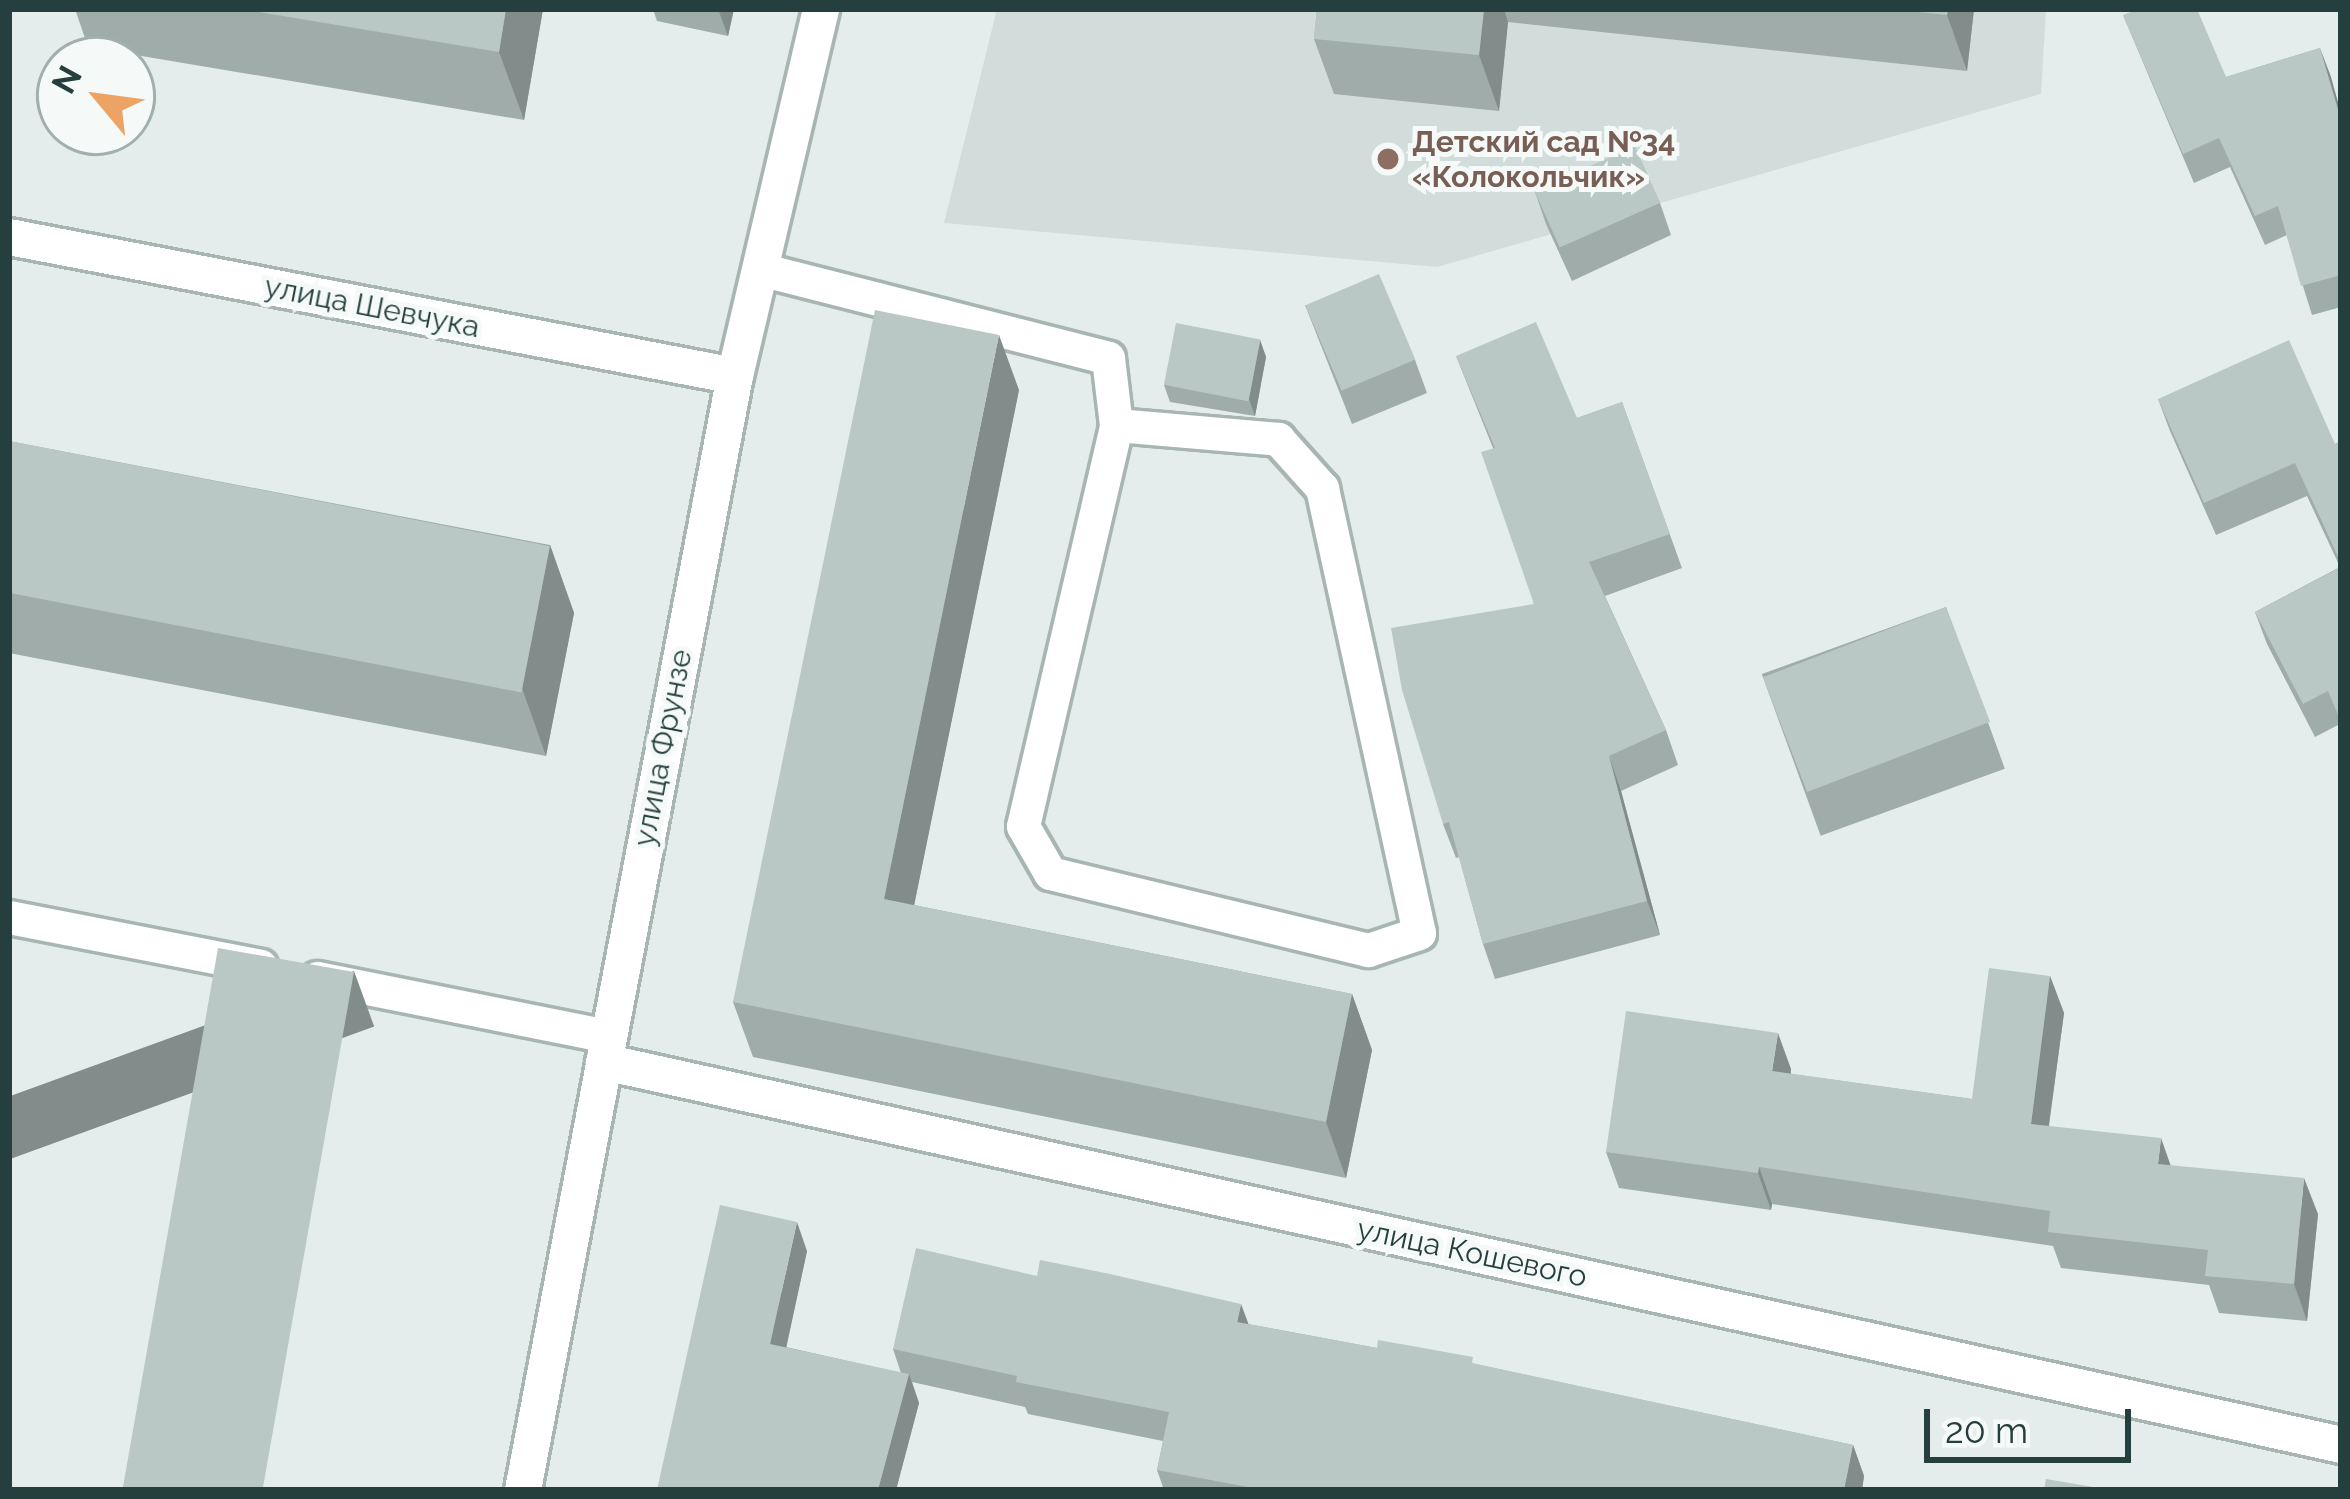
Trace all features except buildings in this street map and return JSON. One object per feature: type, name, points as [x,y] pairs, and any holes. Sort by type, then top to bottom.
[{"type":"street","name":"улица Фрунзе","points":[[523,1490],[735,376],[821,9]]},
{"type":"street","name":"улица Шевчука","points":[[9,238],[735,376]]},
{"type":"street","name":"улица Кошевого","points":[[606,1049],[2341,1445]]},
{"type":"lane","points":[[760,269],[1108,358],[1116,424],[1023,826],[1050,873],[1368,950],[1419,933],[1322,488],[1278,439],[1116,424]]},
{"type":"lane","points":[[9,916],[606,1049]]},
{"type":"shaded area","name":"Детский сад №34 «Колокольчик»","points":[[997,9],[2046,9],[2041,94],[1437,267],[944,223]]},
{"type":"place","name":"Детский сад №34 «Колокольчик»","points":[[1388,159]]}]
